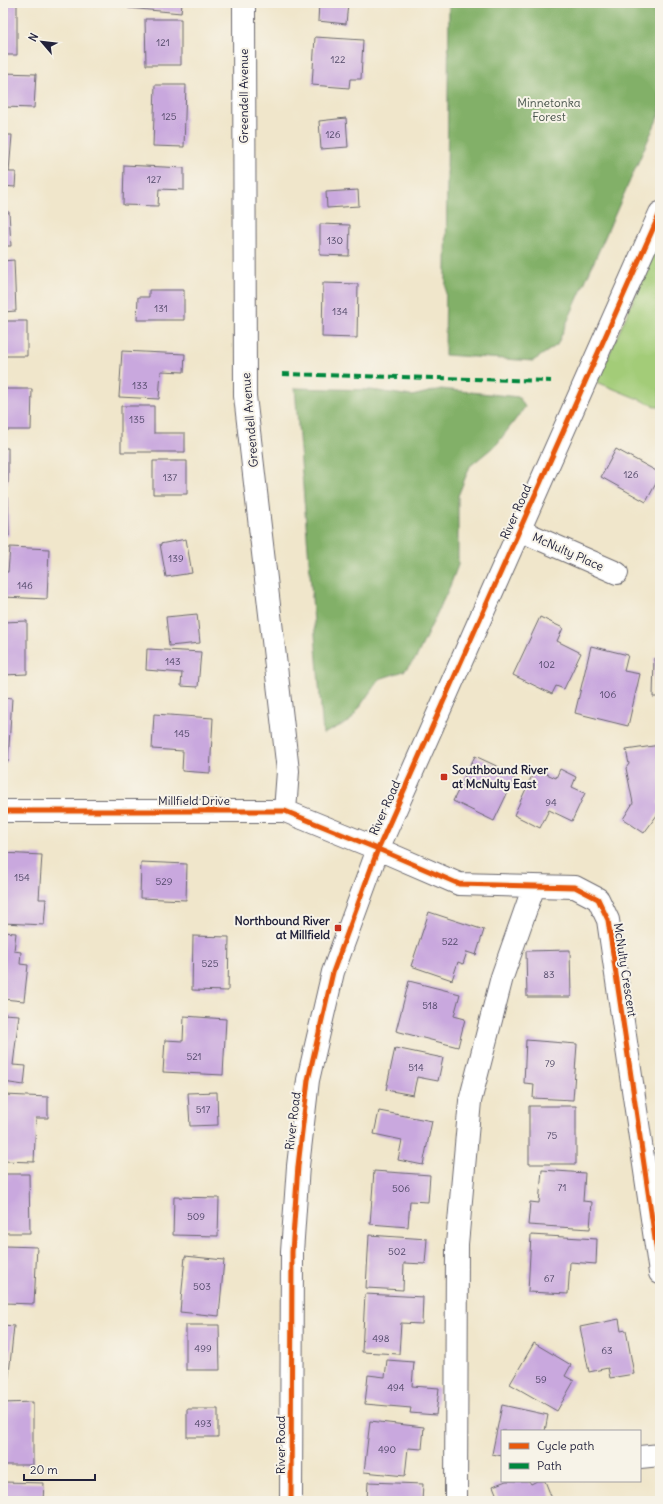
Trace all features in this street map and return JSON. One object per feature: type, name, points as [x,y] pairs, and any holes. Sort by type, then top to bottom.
[{"type":"street","name":"Greendell Avenue","points":[[244,3],[245,396],[288,771],[285,811]]},
{"type":"street","name":"River Road","points":[[291,1501],[292,1252],[298,1166],[308,1080],[333,972],[378,849],[660,213]]},
{"type":"street","name":"McNulty Place","points":[[519,530],[617,573]]},
{"type":"street","name":"Millfield Drive","points":[[3,811],[285,811],[378,849]]},
{"type":"street","name":"McNulty Crescent","points":[[378,849],[459,884],[575,887],[598,899],[608,920],[660,1274]]},
{"type":"street","points":[[456,1501],[457,1244],[470,1101],[502,977],[534,886]]},
{"type":"street","points":[[641,1457],[660,1455]]},
{"type":"green space","name":"Minnetonka Forest","points":[[449,3],[660,3],[660,113],[557,345],[533,361],[445,355]]},
{"type":"green space","points":[[660,240],[660,408],[597,382]]},
{"type":"green space","points":[[295,388],[371,390],[412,396],[441,389],[519,397],[525,407],[497,444],[470,466],[458,496],[458,565],[450,586],[416,658],[404,671],[379,679],[350,721],[323,734]]},
{"type":"building","points":[[3,3],[17,3],[17,55],[3,55]]},
{"type":"building","points":[[129,3],[182,3],[181,13],[128,8]]},
{"type":"building","points":[[319,3],[348,3],[346,24],[318,21]]},
{"type":"building","points":[[145,19],[181,19],[181,65],[146,65]]},
{"type":"building","points":[[315,37],[363,40],[361,79],[350,79],[349,88],[312,85]]},
{"type":"building","points":[[3,73],[36,74],[34,108],[3,107]]},
{"type":"building","points":[[155,85],[186,85],[184,147],[153,146]]},
{"type":"building","points":[[346,118],[348,147],[321,149],[319,121]]},
{"type":"building","points":[[3,135],[12,135],[9,172],[16,172],[15,187],[3,186]]},
{"type":"building","points":[[124,165],[184,168],[184,190],[159,189],[158,206],[123,205]]},
{"type":"building","points":[[358,190],[359,206],[327,208],[326,192]]},
{"type":"building","points":[[3,212],[9,212],[11,246],[3,246]]},
{"type":"building","points":[[320,224],[350,225],[349,256],[320,255]]},
{"type":"building","points":[[14,260],[16,311],[3,312],[3,261]]},
{"type":"building","points":[[323,283],[358,284],[357,338],[322,337]]},
{"type":"building","points":[[149,290],[184,290],[184,320],[137,320],[138,297],[149,297]]},
{"type":"building","points":[[3,321],[27,321],[27,356],[3,356]]},
{"type":"building","points":[[122,351],[185,354],[184,372],[161,371],[159,399],[119,397]]},
{"type":"building","points":[[3,389],[32,389],[31,430],[3,430]]},
{"type":"building","points":[[121,406],[154,406],[154,433],[185,433],[185,452],[121,452]]},
{"type":"building","points":[[3,448],[8,448],[8,483],[3,483]]},
{"type":"building","points":[[616,449],[660,473],[660,476],[646,502],[601,477]]},
{"type":"building","points":[[153,461],[187,461],[187,494],[153,494]]},
{"type":"building","points":[[3,498],[8,498],[9,536],[3,536]]},
{"type":"building","points":[[186,539],[192,573],[166,577],[160,544]]},
{"type":"building","points":[[10,547],[49,549],[47,599],[3,597],[3,572],[8,572]]},
{"type":"building","points":[[197,614],[200,643],[169,646],[166,617]]},
{"type":"building","points":[[540,617],[563,628],[557,641],[581,653],[564,689],[556,686],[552,694],[513,675]]},
{"type":"building","points":[[27,621],[27,674],[3,675],[3,622]]},
{"type":"building","points":[[591,646],[628,655],[624,671],[640,674],[628,726],[575,713]]},
{"type":"building","points":[[147,649],[201,652],[198,687],[181,686],[182,673],[146,670]]},
{"type":"building","points":[[654,658],[660,658],[660,697],[653,697]]},
{"type":"building","points":[[3,697],[12,698],[8,762],[3,762]]},
{"type":"building","points":[[154,714],[213,718],[210,773],[182,771],[183,751],[152,749]]},
{"type":"building","points":[[660,745],[660,801],[658,801],[660,811],[644,833],[623,819],[633,803],[626,768],[629,764],[626,750]]},
{"type":"building","points":[[475,756],[516,775],[494,821],[453,801]]},
{"type":"building","points":[[535,769],[556,778],[560,769],[576,777],[572,787],[585,793],[572,821],[549,810],[540,828],[514,815]]},
{"type":"building","points":[[3,853],[42,855],[39,899],[46,899],[44,925],[3,923]]},
{"type":"building","points":[[141,862],[187,864],[186,900],[140,898]]},
{"type":"building","points":[[429,912],[484,930],[476,955],[467,952],[463,964],[458,962],[452,980],[411,966]]},
{"type":"building","points":[[3,932],[16,933],[14,951],[21,952],[20,964],[28,965],[24,1001],[3,999]]},
{"type":"building","points":[[193,936],[229,937],[228,991],[192,990]]},
{"type":"building","points":[[570,950],[571,997],[527,997],[526,951]]},
{"type":"building","points":[[409,981],[460,994],[454,1016],[465,1019],[458,1047],[396,1031]]},
{"type":"building","points":[[3,1014],[19,1015],[13,1065],[26,1066],[24,1085],[3,1082]]},
{"type":"building","points":[[184,1016],[226,1019],[223,1075],[163,1072],[165,1040],[183,1041]]},
{"type":"building","points":[[526,1040],[577,1044],[573,1100],[533,1098],[534,1084],[524,1083]]},
{"type":"building","points":[[395,1048],[443,1058],[438,1081],[417,1077],[413,1095],[386,1090]]},
{"type":"building","points":[[217,1092],[218,1125],[190,1126],[188,1093]]},
{"type":"building","points":[[5,1095],[48,1097],[48,1118],[36,1118],[34,1162],[3,1161],[3,1117],[5,1117]]},
{"type":"building","points":[[529,1106],[576,1106],[576,1164],[529,1164]]},
{"type":"building","points":[[379,1111],[432,1121],[423,1165],[398,1160],[402,1140],[374,1134]]},
{"type":"building","points":[[542,1170],[585,1173],[583,1201],[592,1202],[590,1229],[528,1225],[530,1202],[539,1203]]},
{"type":"building","points":[[374,1171],[430,1175],[428,1202],[410,1201],[408,1227],[370,1224]]},
{"type":"building","points":[[3,1174],[29,1174],[30,1233],[3,1233]]},
{"type":"building","points":[[174,1197],[219,1198],[218,1236],[173,1235]]},
{"type":"building","points":[[369,1235],[427,1239],[425,1264],[404,1263],[403,1290],[366,1288]]},
{"type":"building","points":[[531,1235],[597,1239],[596,1264],[570,1262],[568,1294],[528,1292]]},
{"type":"building","points":[[5,1246],[37,1247],[34,1304],[5,1303],[5,1294],[3,1294]]},
{"type":"building","points":[[185,1256],[224,1260],[219,1316],[180,1312]]},
{"type":"building","points":[[365,1294],[423,1297],[422,1324],[401,1323],[399,1354],[362,1352]]},
{"type":"building","points":[[619,1319],[621,1331],[626,1330],[634,1374],[610,1378],[608,1368],[589,1372],[580,1327]]},
{"type":"building","points":[[3,1325],[14,1326],[7,1393],[3,1393]]},
{"type":"building","points":[[186,1325],[219,1325],[220,1370],[186,1370]]},
{"type":"building","points":[[534,1343],[571,1365],[565,1376],[574,1381],[557,1411],[510,1384]]},
{"type":"building","points":[[387,1360],[414,1362],[412,1386],[439,1388],[436,1415],[410,1413],[411,1408],[365,1404],[368,1375],[385,1377]]},
{"type":"building","points":[[33,1402],[33,1465],[3,1465],[3,1403]]},
{"type":"building","points":[[502,1405],[548,1415],[545,1430],[501,1430],[501,1456],[492,1454]]},
{"type":"building","points":[[187,1409],[218,1409],[218,1437],[187,1437]]},
{"type":"building","points":[[370,1421],[424,1427],[422,1449],[408,1448],[405,1476],[364,1472]]},
{"type":"building","points":[[3,1482],[44,1483],[43,1501],[3,1501]]},
{"type":"building","points":[[368,1482],[423,1484],[422,1501],[367,1501]]},
{"type":"building","points":[[503,1482],[530,1482],[531,1484],[535,1482],[545,1482],[553,1501],[499,1501],[493,1486]]},
{"type":"marked path","points":[[282,374],[551,381]]},
{"type":"cycle path","points":[[291,1501],[292,1252],[298,1166],[308,1080],[333,972],[378,849],[660,213]]},
{"type":"cycle path","points":[[3,811],[285,811],[459,884],[575,887],[598,899],[608,920],[660,1273]]},
{"type":"place","name":"Southbound River at McNulty East","points":[[444,777]]},
{"type":"place","name":"Northbound River at Millfield","points":[[338,928]]}]
